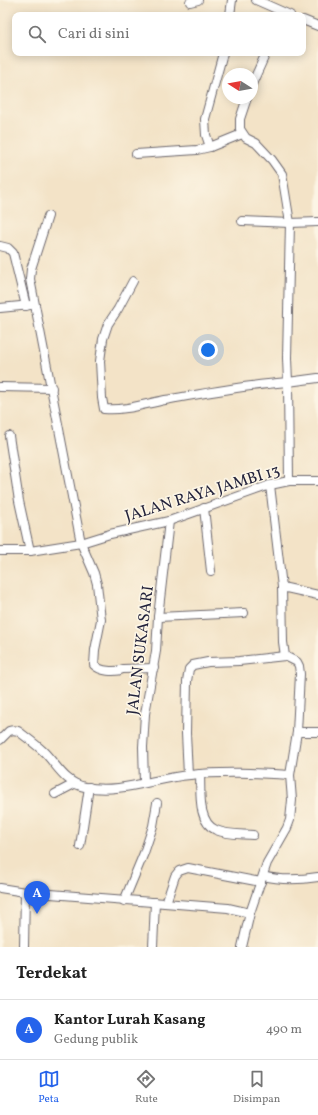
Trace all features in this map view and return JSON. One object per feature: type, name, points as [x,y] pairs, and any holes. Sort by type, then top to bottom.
[{"type":"street","points":[[230,12],[232,0]]},
{"type":"street","points":[[256,0],[269,3],[285,12]]},
{"type":"street","points":[[306,21],[318,26]]},
{"type":"street","points":[[210,147],[206,136],[205,119],[222,56]]},
{"type":"street","points":[[258,71],[265,56]]},
{"type":"street","points":[[245,104],[240,119],[242,134],[263,150],[282,174],[290,223],[287,350],[288,481]]},
{"type":"street","points":[[136,154],[210,147],[242,134]]},
{"type":"street","points":[[48,216],[30,274],[81,543],[94,573],[98,589],[101,620],[95,650],[94,665],[98,669],[119,671],[123,669],[154,668]]},
{"type":"street","points":[[242,220],[290,223],[318,222]]},
{"type":"street","points":[[0,246],[8,248],[13,253],[26,306]]},
{"type":"street","points":[[133,281],[108,324],[103,339],[100,361],[104,409],[127,409],[164,400],[230,389],[318,378]]},
{"type":"street","points":[[0,308],[35,305]]},
{"type":"street","points":[[0,387],[52,388]]},
{"type":"street","points":[[9,436],[19,501],[30,551]]},
{"type":"street","name":"JALAN RAYA JAMBI 13","points":[[0,551],[30,551],[81,543],[110,534],[169,520],[270,485],[288,481],[318,481]]},
{"type":"street","points":[[270,485],[282,587],[283,642],[285,656]]},
{"type":"street","points":[[204,508],[211,570]]},
{"type":"street","name":"JALAN SUKASARI","points":[[144,783],[143,730],[154,668],[169,520]]},
{"type":"street","points":[[282,587],[318,595]]},
{"type":"street","points":[[158,617],[244,613]]},
{"type":"street","points":[[188,775],[186,733],[187,681],[189,669],[193,665],[208,662],[239,661],[285,656],[297,662],[300,674],[297,732],[290,775],[292,800],[290,820],[267,863],[250,913],[242,947]]},
{"type":"street","points":[[0,740],[9,731],[17,731],[44,751],[56,766],[74,784],[89,787],[122,788],[200,774],[240,773],[290,775]]},
{"type":"street","points":[[297,732],[318,732]]},
{"type":"street","points":[[200,774],[202,810],[207,824],[216,830],[253,835]]},
{"type":"street","points":[[55,794],[74,784]]},
{"type":"street","points":[[80,846],[89,787]]},
{"type":"street","points":[[124,901],[144,853],[153,826],[157,803]]},
{"type":"street","points":[[166,903],[175,876],[179,871],[188,868],[262,879],[297,880],[318,877]]},
{"type":"street","points":[[0,888],[25,892],[124,901],[228,908],[250,913]]},
{"type":"street","points":[[24,947],[25,892]]},
{"type":"street","points":[[153,947],[155,902]]},
{"type":"place","name":"Kantor Lurah Kasang","points":[[37,914]]}]
